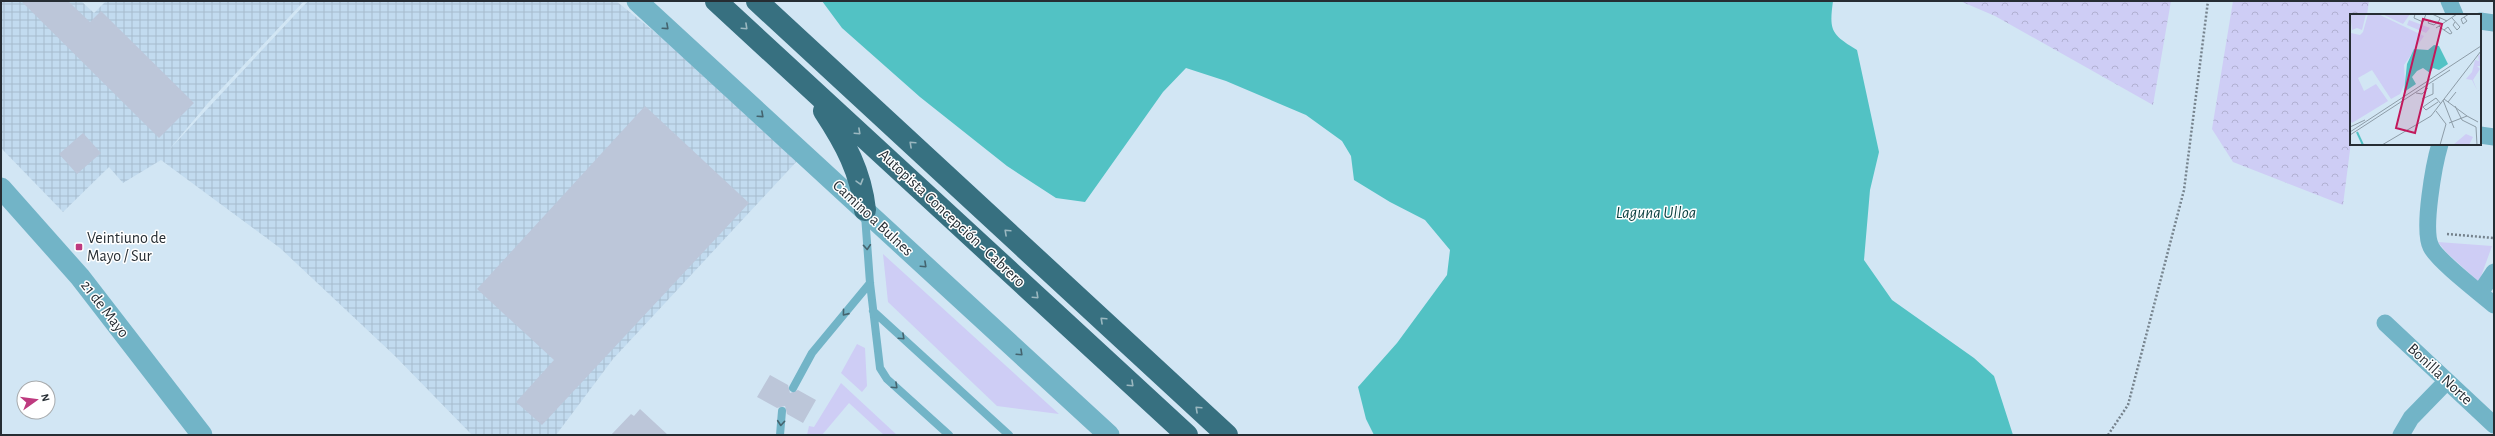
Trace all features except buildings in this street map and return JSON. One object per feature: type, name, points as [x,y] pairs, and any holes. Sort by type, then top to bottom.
[{"type":"highway","name":"Autopista Concepción - Cabrero","points":[[716,1],[1187,435]]},
{"type":"highway","name":"Autopista Concepción - Cabrero","points":[[757,1],[1227,435]]},
{"type":"highway","points":[[809,86],[852,158],[863,190],[865,210]]},
{"type":"street","name":"Camino a Bulnes","points":[[637,1],[1109,435]]},
{"type":"street","points":[[2449,1],[2455,14]]},
{"type":"street","points":[[2481,21],[2494,23]]},
{"type":"street","points":[[2481,135],[2494,137]]},
{"type":"street","points":[[2440,145],[2426,232],[2434,253],[2494,305]]},
{"type":"street","name":"21 de Mayo","points":[[1,188],[80,277],[202,435]]},
{"type":"street","points":[[2480,293],[2494,272]]},
{"type":"street","name":"Bonilla Norte","points":[[2385,323],[2494,424]]},
{"type":"street","points":[[2400,435],[2412,418],[2447,381]]},
{"type":"lane","points":[[865,210],[870,283],[880,368],[887,379],[949,435]]},
{"type":"lane","points":[[793,388],[812,353],[870,283]]},
{"type":"lane","points":[[873,311],[1008,435]]},
{"type":"lane","points":[[780,435],[782,411]]},
{"type":"path","points":[[2108,435],[2128,404],[2184,190],[2208,1]]},
{"type":"path","points":[[2426,232],[2494,238]]},
{"type":"shaded area","points":[[1,1],[81,1],[94,13],[106,1],[304,1],[208,103],[168,151],[308,1],[616,1],[681,53],[798,160],[613,359],[556,435],[472,435],[395,356],[280,248],[161,160],[123,183],[109,167],[63,212],[1,148]]},
{"type":"green space","points":[[1960,1],[2171,1],[2153,105],[1995,16]]},
{"type":"green space","points":[[2233,1],[2369,1],[2367,14],[2350,14],[2351,145],[2343,205],[2233,162],[2212,129]]},
{"type":"green space","points":[[2438,242],[2492,246],[2479,282],[2447,253]]},
{"type":"green space","points":[[883,254],[1059,414],[997,406],[888,302]]},
{"type":"green space","points":[[857,344],[865,348],[867,386],[862,392],[841,373]]},
{"type":"green space","points":[[841,383],[897,435],[884,435],[849,403],[822,435],[807,435],[809,426],[814,427]]},
{"type":"water","name":"Laguna Ulloa","points":[[822,1],[1833,1],[1831,19],[1834,31],[1842,40],[1857,50],[1879,152],[1870,190],[1864,260],[1892,300],[1974,358],[1994,376],[2013,435],[1374,435],[1366,419],[1358,387],[1397,343],[1447,275],[1450,250],[1425,220],[1390,202],[1354,180],[1351,156],[1342,141],[1306,115],[1226,81],[1186,68],[1163,92],[1085,202],[1056,198],[1007,166],[920,97],[842,28]]},
{"type":"place","name":"Veintiuno de Mayo / Sur","points":[[79,247]]}]
